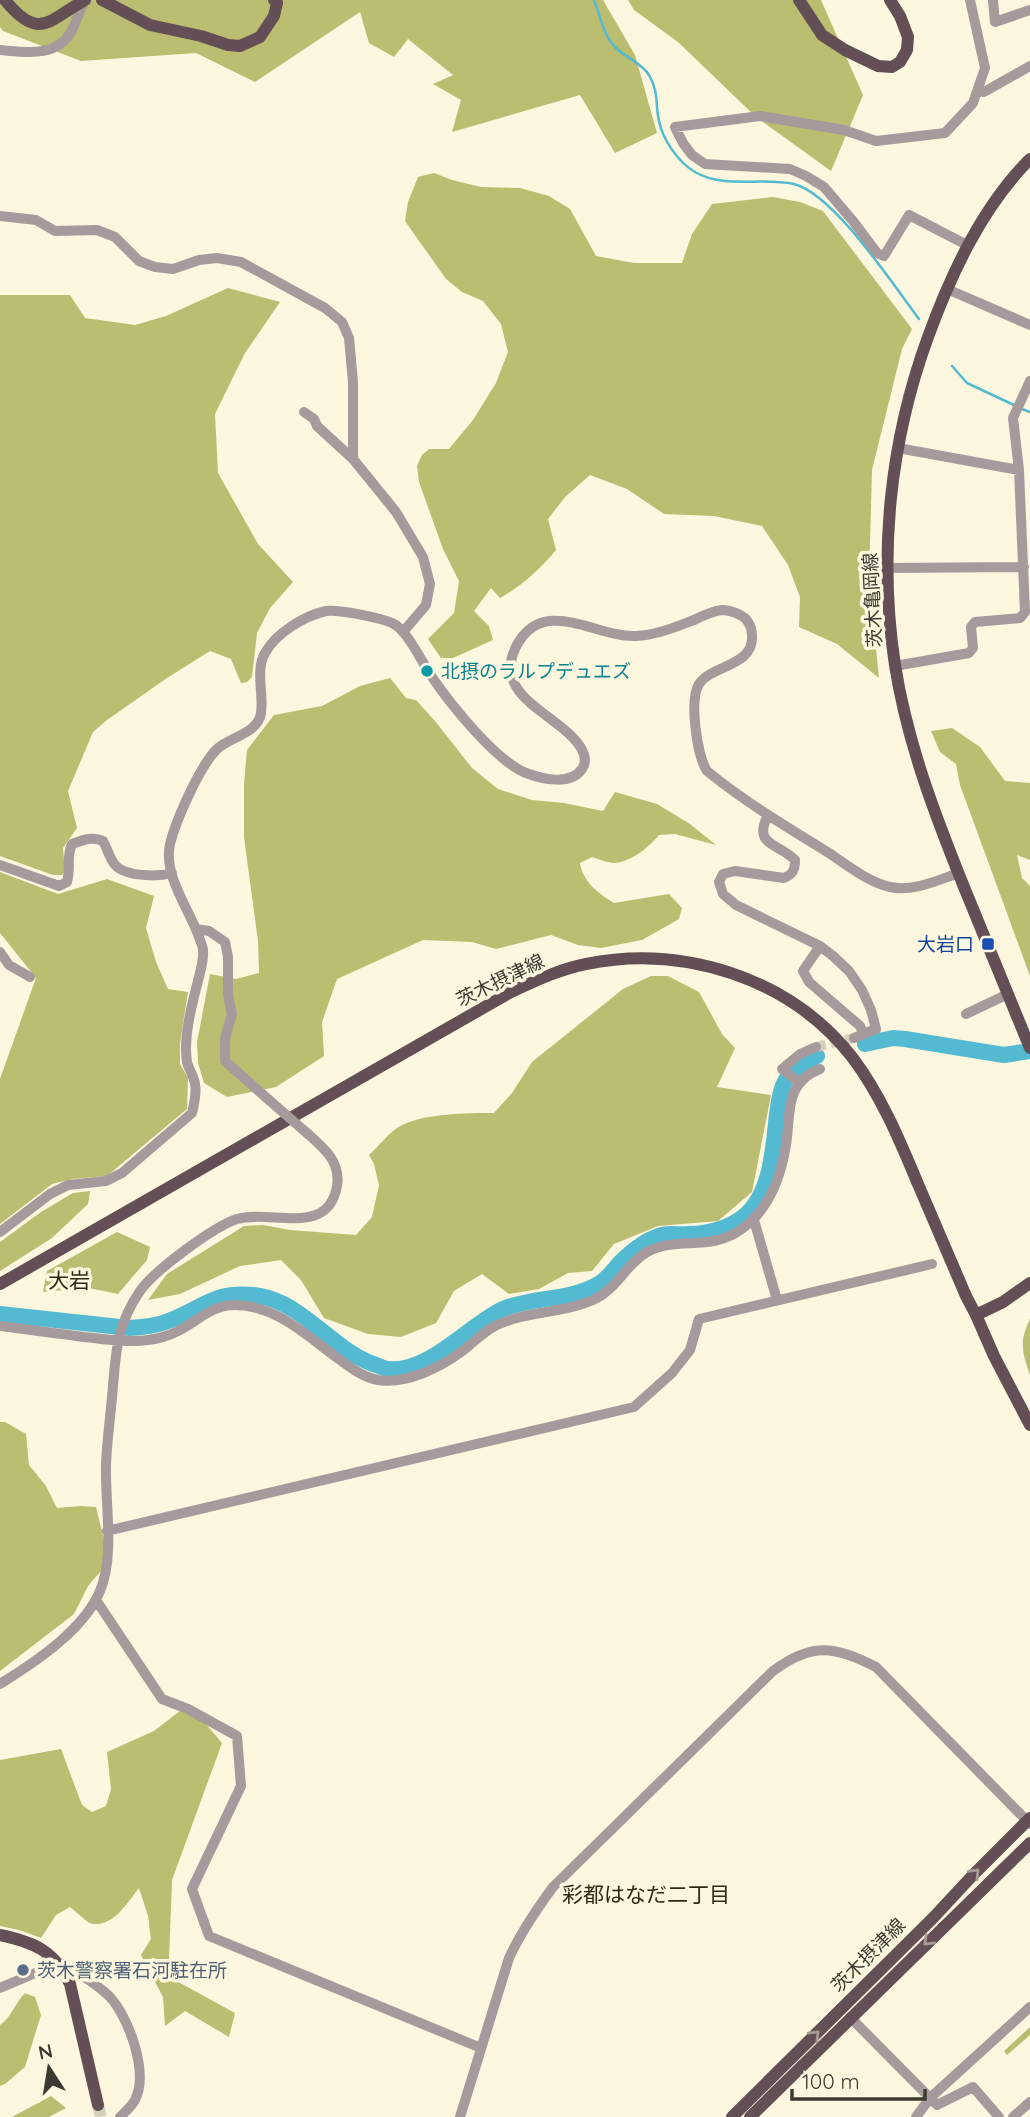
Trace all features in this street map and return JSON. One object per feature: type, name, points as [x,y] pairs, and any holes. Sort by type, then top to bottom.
[{"type":"main road","points":[[5,0],[19,16],[32,24],[48,24],[85,0]]},
{"type":"main road","points":[[102,0],[150,25],[240,46],[260,37],[274,16],[277,3],[274,0]]},
{"type":"main road","points":[[799,0],[822,35],[878,66],[892,66],[900,62],[907,50],[908,37],[890,0]]},
{"type":"main road","name":"茨木亀岡線","points":[[1028,165],[997,200],[967,245],[947,289],[912,383],[890,501],[887,568],[888,613],[895,666],[913,744],[935,813],[1030,1048]]},
{"type":"main road","name":"茨木摂津線","points":[[0,1284],[511,992],[539,979],[584,964],[646,958],[711,967],[751,980],[800,1009],[852,1057],[904,1150],[976,1315]]},
{"type":"main road","points":[[1030,1283],[1003,1302],[976,1315],[1030,1425]]},
{"type":"main road","name":"茨木摂津線","points":[[732,2117],[1029,1821]]},
{"type":"main road","name":"茨木摂津線","points":[[750,2117],[1030,1843]]},
{"type":"main road","points":[[0,1935],[39,1947],[59,1964],[70,1984],[98,2105]]},
{"type":"street","points":[[0,50],[35,52],[54,49],[70,34],[85,0]]},
{"type":"street","points":[[967,245],[909,215],[884,256],[877,253],[824,187],[790,169],[705,164],[692,155],[675,127],[760,116],[844,130],[876,141],[944,133],[973,103],[985,68],[970,0]]},
{"type":"street","points":[[993,0],[995,22],[1030,10]]},
{"type":"street","points":[[978,91],[984,92],[1030,66]]},
{"type":"street","points":[[0,216],[36,220],[55,231],[97,230],[115,237],[139,261],[155,267],[173,268],[217,258],[242,262],[325,308],[342,321],[348,338],[353,383],[353,459]]},
{"type":"street","points":[[947,289],[1030,325]]},
{"type":"street","points":[[895,666],[969,653],[973,648],[971,627],[975,621],[1020,618],[1026,612],[1019,470],[1013,418],[1030,381]]},
{"type":"street","points":[[304,412],[353,459],[396,512],[423,557],[430,584],[426,605],[403,632]]},
{"type":"street","points":[[898,448],[1019,470]]},
{"type":"street","points":[[887,568],[1024,566]]},
{"type":"street","points":[[0,1232],[50,1194],[68,1185],[106,1181],[122,1173],[192,1113],[196,1086],[187,1062],[187,1039],[203,951],[172,873],[170,845],[199,774],[218,748],[258,723],[261,713],[261,669],[264,654],[279,636],[312,616],[330,610],[395,624],[432,678],[492,750],[527,773],[566,779],[581,771],[585,765],[585,756],[578,743],[528,703],[518,690],[513,676],[511,664],[514,652],[528,630],[540,623],[567,620],[610,633],[633,636],[669,630],[723,610],[738,614],[748,620],[752,644],[746,654],[736,662],[709,675],[696,688],[697,747],[707,771],[768,815],[865,876],[891,887],[912,887],[959,873]]},
{"type":"street","points":[[768,815],[762,827],[764,837],[767,842],[789,853],[795,860],[795,869],[791,875],[784,878],[735,871],[723,874],[719,883],[723,894],[736,905],[820,946],[849,971],[872,1010],[876,1029],[853,1038]]},
{"type":"street","points":[[0,865],[59,886],[67,882],[72,844],[97,838],[103,841],[113,864],[122,871],[157,877],[172,873]]},
{"type":"street","points":[[0,1684],[27,1667],[77,1626],[101,1591],[107,1566],[106,1465],[118,1338],[129,1309],[142,1288],[162,1267],[226,1223],[251,1216],[308,1218],[323,1211],[331,1203],[338,1183],[337,1171],[327,1150],[225,1061],[225,1038],[232,1014],[228,995],[228,957],[225,943],[209,931],[196,929]]},
{"type":"street","points":[[820,946],[803,971],[809,982],[860,1026],[864,1034]]},
{"type":"street","points":[[0,952],[9,965],[30,978]]},
{"type":"street","points":[[966,1014],[1008,994]]},
{"type":"street","points":[[798,1082],[782,1069],[807,1050],[816,1047]]},
{"type":"street","points":[[0,1326],[147,1340],[177,1331],[208,1311],[231,1305],[252,1306],[271,1312],[293,1325],[350,1368],[366,1376],[377,1380],[407,1378],[446,1362],[493,1327],[579,1305],[598,1297],[646,1253],[666,1246],[705,1244],[719,1240],[733,1235],[754,1220],[772,1192],[785,1146],[792,1097],[798,1082],[820,1069]]},
{"type":"street","points":[[754,1220],[777,1300]]},
{"type":"street","points":[[107,1531],[634,1407],[672,1373],[690,1350],[699,1319],[932,1264]]},
{"type":"street","points":[[96,1600],[162,1699],[188,1709],[236,1736],[241,1786],[192,1889],[209,1936],[481,2048]]},
{"type":"street","points":[[460,2117],[509,1958],[520,1933],[554,1887],[773,1671],[788,1660],[806,1653],[826,1650],[850,1653],[876,1667],[1029,1821]]},
{"type":"street","points":[[0,1989],[59,1964],[71,1968],[109,1996],[129,2030],[140,2075],[135,2100],[120,2117]]},
{"type":"street","points":[[916,2117],[930,2098],[1030,2007]]},
{"type":"street","points":[[850,2017],[937,2105],[973,2087],[999,2117]]},
{"type":"street","points":[[1013,2117],[1030,2102]]},
{"type":"green space","points":[[0,0],[603,0],[635,55],[657,133],[615,153],[580,95],[452,132],[461,100],[433,84],[453,75],[408,39],[394,57],[369,43],[360,12],[255,82],[196,53],[81,61],[3,31],[0,27]]},
{"type":"green space","points":[[628,0],[821,0],[863,95],[831,171],[756,117],[678,42],[634,10]]},
{"type":"green space","points":[[434,173],[481,187],[520,188],[549,196],[570,209],[596,256],[634,263],[682,263],[692,234],[712,204],[773,197],[800,202],[823,211],[912,329],[902,349],[872,470],[869,580],[879,678],[837,644],[799,627],[800,597],[788,565],[762,526],[714,516],[664,514],[627,489],[590,475],[565,497],[548,519],[556,550],[530,577],[500,598],[491,588],[474,611],[489,626],[493,640],[453,658],[441,658],[428,639],[454,613],[459,581],[443,549],[419,482],[417,466],[422,455],[429,449],[449,449],[473,420],[496,383],[508,352],[501,324],[483,301],[462,292],[446,279],[405,221],[408,202],[418,177]]},
{"type":"green space","points":[[228,288],[280,302],[245,353],[215,414],[218,473],[258,544],[293,582],[270,608],[257,633],[252,677],[247,682],[241,683],[231,659],[210,651],[167,678],[93,732],[68,791],[77,828],[63,848],[65,871],[62,875],[53,875],[0,856],[0,295],[70,295],[85,318],[135,325],[166,316]]},
{"type":"green space","points":[[390,678],[406,698],[416,700],[472,768],[498,789],[532,800],[603,811],[615,792],[657,804],[690,824],[716,845],[675,834],[659,835],[645,849],[628,860],[612,863],[592,857],[580,863],[588,881],[614,903],[669,894],[682,908],[679,919],[642,940],[601,948],[578,945],[551,935],[496,949],[472,942],[423,940],[337,979],[322,1022],[324,1056],[276,1087],[227,1097],[204,1083],[198,1063],[197,1042],[210,974],[236,979],[259,973],[258,941],[244,837],[247,750],[274,715],[322,706],[360,686]]},
{"type":"green space","points":[[952,728],[980,747],[1005,781],[1030,783],[1030,860],[1017,855],[1022,878],[1030,886],[1030,976],[960,785],[956,764],[940,752],[931,731]]},
{"type":"green space","points":[[0,872],[58,894],[107,879],[154,896],[146,928],[156,962],[168,989],[188,992],[180,1043],[180,1064],[188,1078],[187,1109],[107,1176],[52,1184],[0,1224],[0,1079],[36,978],[0,933]]},
{"type":"green space","points":[[651,976],[668,976],[699,992],[722,1034],[735,1048],[717,1087],[771,1095],[752,1192],[718,1221],[658,1226],[614,1244],[592,1271],[568,1273],[539,1289],[509,1294],[482,1274],[454,1291],[436,1323],[401,1337],[368,1334],[324,1318],[301,1280],[281,1260],[240,1266],[180,1294],[148,1300],[167,1274],[244,1226],[263,1225],[356,1235],[372,1217],[379,1185],[369,1155],[393,1131],[418,1119],[494,1113],[512,1093],[532,1062],[623,989]]},
{"type":"green space","points":[[90,1191],[88,1204],[52,1238],[0,1271],[0,1242],[73,1193]]},
{"type":"green space","points":[[117,1232],[150,1247],[147,1260],[118,1294],[89,1288],[43,1292],[47,1271]]},
{"type":"green space","points":[[1030,1319],[1030,1375],[1023,1347],[1024,1334]]},
{"type":"green space","points":[[0,1422],[26,1434],[29,1465],[46,1486],[57,1508],[96,1507],[106,1548],[101,1571],[88,1586],[74,1614],[0,1671]]},
{"type":"green space","points":[[189,1704],[222,1743],[172,1880],[169,1960],[171,1978],[235,2013],[229,2037],[185,2011],[165,2026],[163,1997],[141,1955],[151,1939],[148,1916],[139,1888],[118,1914],[98,1924],[89,1923],[70,1907],[56,1915],[41,1938],[0,1926],[0,1760],[61,1749],[82,1805],[92,1812],[106,1806],[111,1789],[107,1752],[154,1731]]},
{"type":"green space","points":[[25,1993],[35,1997],[41,2015],[25,2067],[0,2086],[0,2025]]},
{"type":"green space","points":[[1030,2027],[1030,2035],[1007,2055],[1004,2051]]},
{"type":"green space","points":[[51,2096],[66,2108],[49,2117],[12,2117]]},
{"type":"waterway","points":[[594,0],[605,32],[612,43],[649,75],[656,92],[658,115],[664,136],[683,162],[695,172],[718,180],[781,182],[810,191],[845,222],[919,319]]},
{"type":"waterway","points":[[952,366],[967,383],[1016,406]]},
{"type":"waterway","points":[[1022,409],[1030,412]]},
{"type":"waterway","points":[[865,1044],[893,1038],[1004,1055],[1030,1051]]},
{"type":"waterway","points":[[0,1314],[129,1328],[166,1322],[212,1300],[245,1294],[260,1296],[290,1308],[344,1348],[373,1364],[388,1369],[418,1364],[503,1309],[589,1289],[600,1283],[619,1263],[653,1238],[665,1234],[710,1232],[743,1217],[753,1207],[765,1183],[772,1155],[779,1100],[785,1082],[797,1068],[817,1056]]},
{"type":"tunnel","points":[[816,1047],[854,1038]]},
{"type":"tunnel","points":[[98,2105],[101,2117]]},
{"type":"place","name":"北摂のラルプデュエズ","points":[[427,671]]},
{"type":"place","name":"大岩口","points":[[988,944]]},
{"type":"place","name":"茨木警察署石河駐在所","points":[[23,1970]]},
{"type":"district","name":"大岩","points":[[69,1281]]},
{"type":"district","name":"彩都はなだ二丁目","points":[[646,1895]]}]
